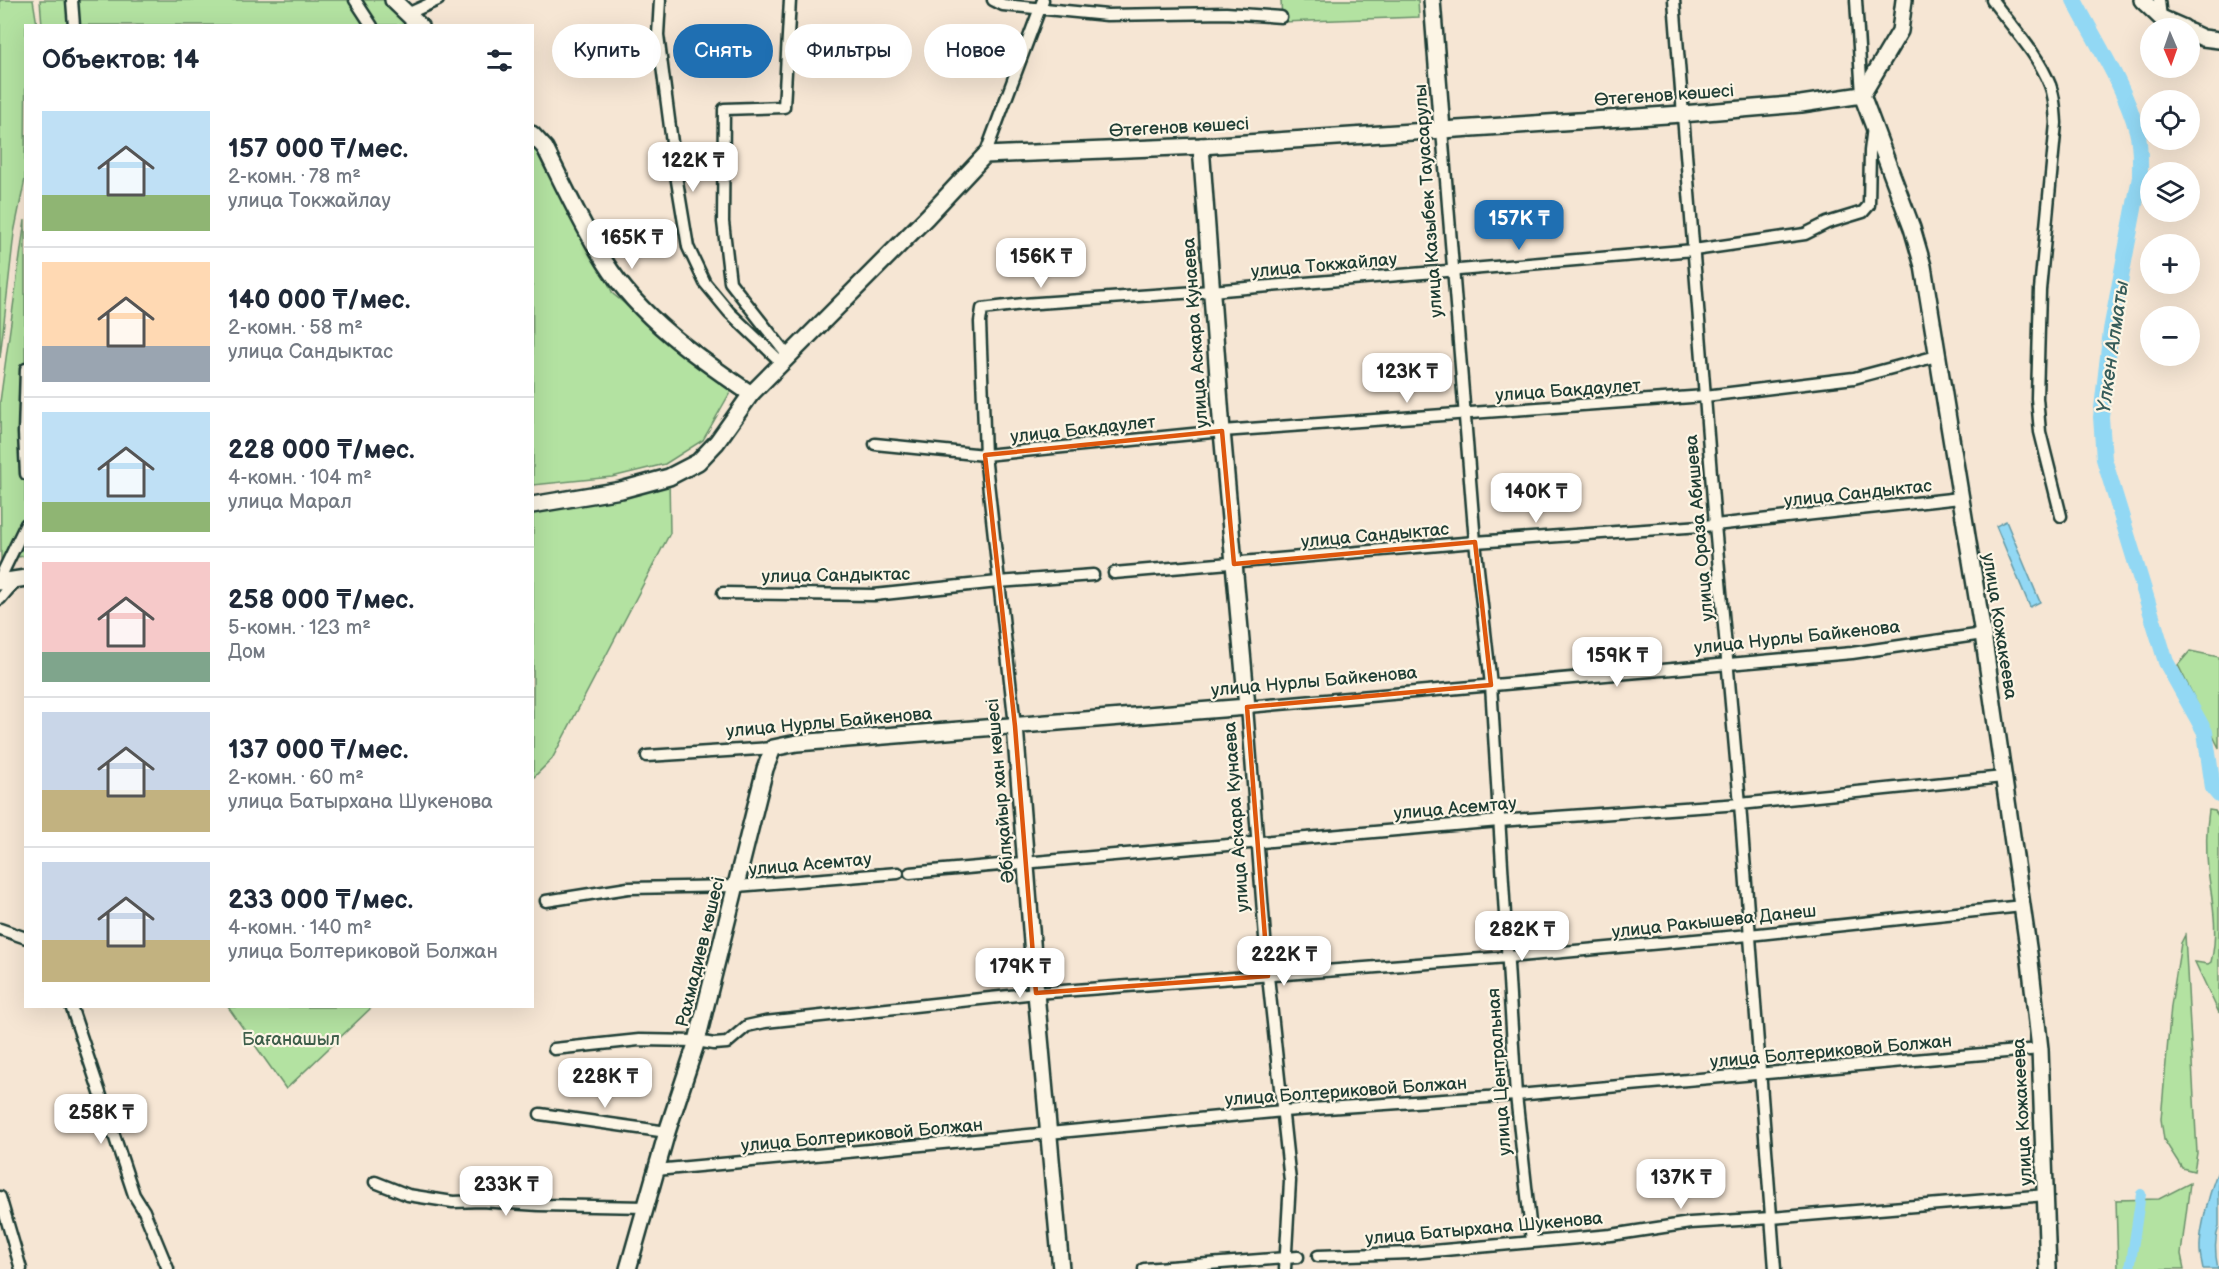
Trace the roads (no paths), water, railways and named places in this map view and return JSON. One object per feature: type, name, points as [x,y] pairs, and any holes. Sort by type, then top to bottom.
[{"type":"street","points":[[72,0],[74,24]]},
{"type":"street","points":[[355,0],[371,24]]},
{"type":"street","points":[[393,0],[418,24]]},
{"type":"street","points":[[408,14],[438,0]]},
{"type":"street","points":[[660,0],[658,35],[676,181],[688,247],[705,283],[729,312],[784,359]]},
{"type":"street","points":[[784,359],[730,282],[723,222],[724,109],[784,107],[790,0]]},
{"type":"street","points":[[993,0],[1003,5],[1041,4],[1107,15],[1226,13],[1281,16]]},
{"type":"street","name":"улица Казыбек Тауасарулы","points":[[1432,0],[1475,542],[1491,685]]},
{"type":"street","name":"улица Ораза Абишева","points":[[1674,0],[1706,396],[1714,525],[1740,804],[1775,1269]]},
{"type":"street","name":"улица Кожакеева","points":[[1856,0],[1862,95],[1912,228],[1923,266],[1983,634],[2040,1049],[2048,1269]]},
{"type":"street","points":[[1862,95],[1900,31],[1905,0]]},
{"type":"street","points":[[1992,0],[2040,65],[2051,86],[2055,103],[2056,123],[2040,290],[2037,398],[2040,432],[2061,516]]},
{"type":"street","points":[[2142,0],[2161,18]]},
{"type":"street","points":[[2158,0],[2161,18]]},
{"type":"street","points":[[534,505],[631,487],[669,477],[698,462],[717,442],[751,394],[927,217],[985,155],[1041,4]]},
{"type":"street","points":[[2200,37],[2219,40]]},
{"type":"street","name":"Өтегенов көшесі","points":[[985,155],[1201,146],[1682,114],[1801,104],[1862,95]]},
{"type":"street","name":"улица Токжайлау","points":[[982,309],[1694,250],[1805,234],[1827,223],[1863,212],[1869,205],[1873,126]]},
{"type":"street","points":[[534,136],[545,148],[605,263],[644,311],[699,358],[751,394]]},
{"type":"street","name":"улица Аскара Кунаева","points":[[1201,146],[1222,431],[1268,976],[1290,1181],[1284,1263]]},
{"type":"street","name":"Әбілқайыр хан көшесі","points":[[982,309],[980,322],[985,455],[1015,726],[1061,1269]]},
{"type":"street","name":"улица Бакдаулет","points":[[875,444],[985,455],[1222,431],[1706,396],[1854,378],[1937,356]]},
{"type":"street","name":"улица Сандыктас","points":[[1114,573],[1475,542],[1714,525],[1960,498]]},
{"type":"street","points":[[0,580],[24,528]]},
{"type":"street","name":"улица Сандыктас","points":[[723,593],[874,595],[1093,575]]},
{"type":"street","points":[[0,580],[21,578]]},
{"type":"street","points":[[0,599],[21,578]]},
{"type":"street","name":"улица Нурлы Байкенова","points":[[647,756],[773,748],[797,743],[1247,707],[1852,653],[1983,634]]},
{"type":"street","name":"улица Центральная","points":[[1491,685],[1516,1095],[1532,1241]]},
{"type":"street","name":"Рахмадиев көшесі","points":[[628,1269],[667,1132],[697,1041],[765,769],[773,748]]},
{"type":"street","name":"улица Асемтау","points":[[910,873],[1499,821],[1740,804],[2003,777]]},
{"type":"street","name":"улица Асемтау","points":[[546,901],[627,888],[737,886],[898,873]]},
{"type":"street","name":"улица Ракышева Данеш","points":[[554,1049],[639,1040],[697,1041],[714,1044],[727,1042],[747,1026],[765,1022],[1036,993],[1508,957],[1749,935],[2022,906]]},
{"type":"street","points":[[0,929],[24,937]]},
{"type":"street","points":[[71,1008],[134,1195],[144,1211],[168,1269]]},
{"type":"street","name":"улица Болтериковой Болжан","points":[[656,1170],[1283,1111],[1516,1095],[2040,1049]]},
{"type":"street","points":[[540,1114],[667,1132]]},
{"type":"street","points":[[375,1182],[408,1195],[453,1202],[647,1207]]},
{"type":"street","name":"улица Батырхана Шукенова","points":[[1318,1256],[1411,1253],[1611,1235],[1690,1223],[2046,1195]]},
{"type":"street","points":[[0,1197],[21,1269]]},
{"type":"street","points":[[1144,1269],[1284,1263],[1298,1257]]},
{"type":"water","points":[[2006,521],[2040,602],[2030,607],[1996,526]]},
{"type":"water","points":[[2219,1169],[2219,1226],[2215,1248],[2218,1269],[2203,1269],[2200,1252],[2201,1232],[2209,1197]]},
{"type":"waterway","name":"Үлкен Алматы","points":[[2074,0],[2125,97],[2132,114],[2140,148],[2140,177],[2111,330],[2101,417],[2104,459],[2166,662],[2205,732],[2213,788],[2219,795]]},
{"type":"waterway","points":[[2130,1269],[2141,1194]]},
{"type":"park label","name":"Бағанашыл","points":[[291,1039]]}]
